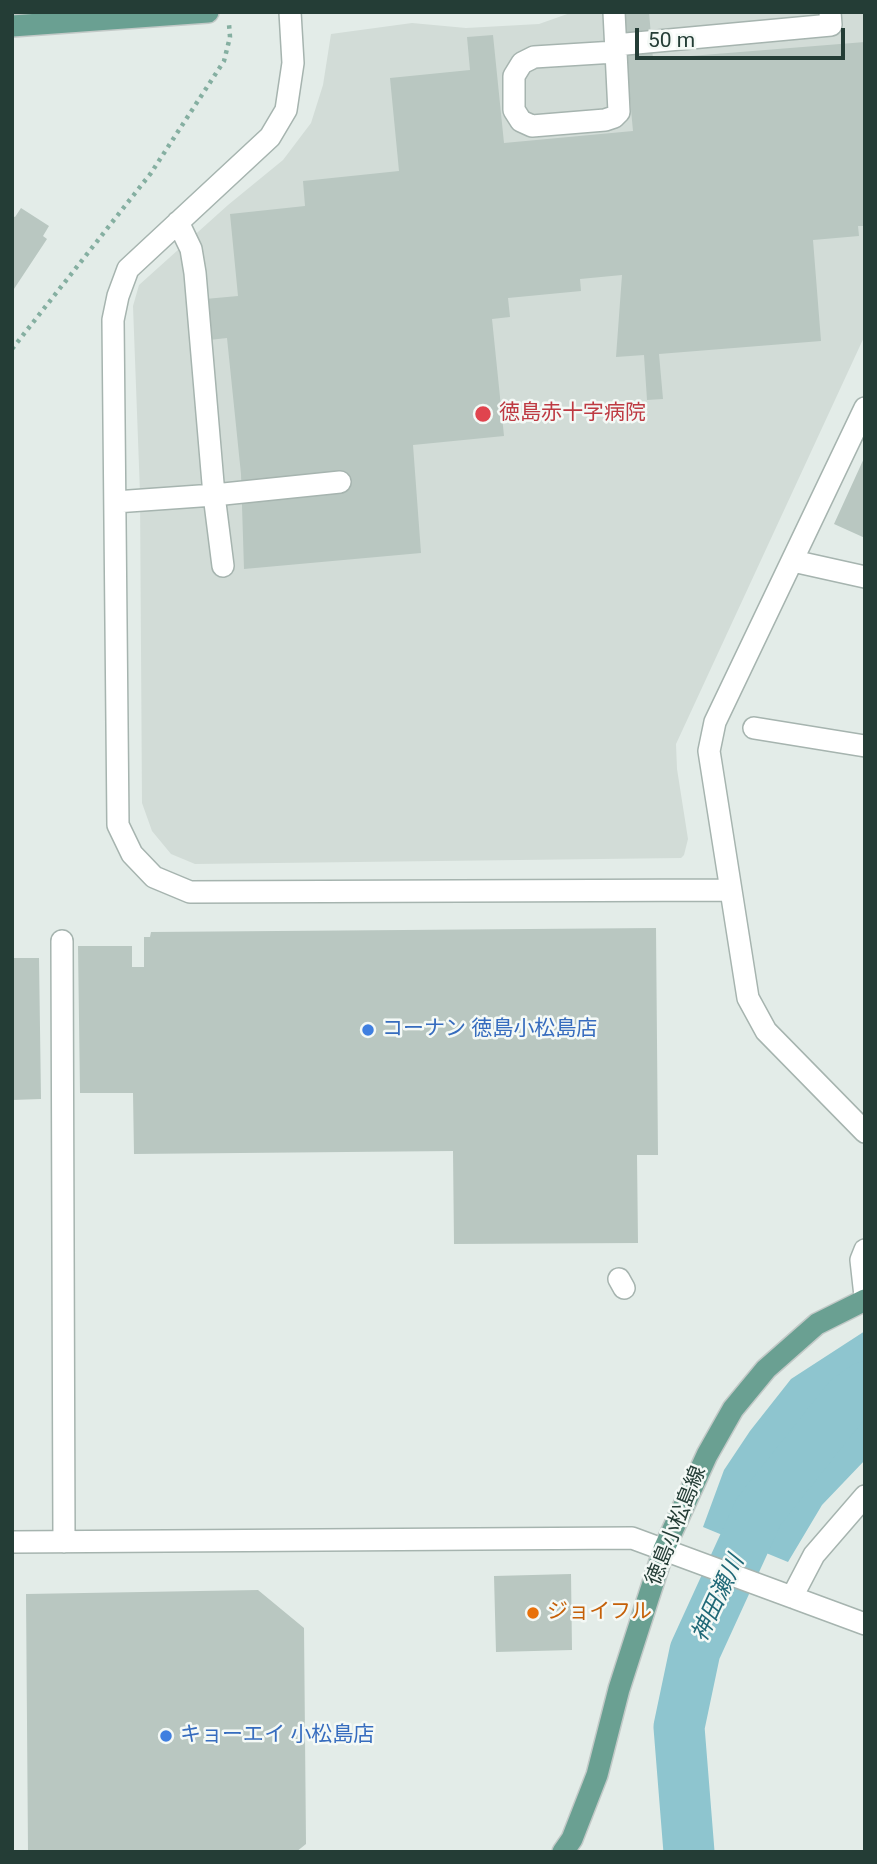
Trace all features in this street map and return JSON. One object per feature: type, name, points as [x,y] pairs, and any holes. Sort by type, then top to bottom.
[{"type":"main road","points":[[12,26],[42,18],[133,19],[208,12]]},
{"type":"main road","name":"徳島小松島線","points":[[563,1852],[572,1839],[597,1775],[619,1689],[664,1549],[707,1455],[733,1409],[766,1369],[817,1324],[865,1298]]},
{"type":"street","points":[[290,12],[293,63],[286,110],[270,137],[128,269],[113,320],[118,825],[132,854],[154,877],[190,892],[730,890]]},
{"type":"street","points":[[614,12],[615,48],[619,112],[614,117],[532,126],[521,121],[514,110],[514,76],[522,63],[534,57],[615,48],[831,25],[830,12]]},
{"type":"street","points":[[177,222],[191,249],[195,273],[214,495],[223,566]]},
{"type":"street","points":[[865,408],[715,722],[709,751],[748,998],[766,1031],[865,1132]]},
{"type":"street","points":[[115,502],[340,482]]},
{"type":"street","points":[[793,561],[865,578]]},
{"type":"street","points":[[754,728],[865,746]]},
{"type":"street","points":[[62,941],[64,1542]]},
{"type":"street","points":[[865,1250],[861,1260],[865,1298]]},
{"type":"street","points":[[784,1594],[865,1496]]},
{"type":"street","points":[[12,1542],[632,1538],[865,1624]]},
{"type":"path","points":[[12,349],[151,173],[224,61],[230,37],[228,12]]},
{"type":"shaded area","name":"徳島赤十字病院","points":[[573,12],[865,12],[865,335],[676,744],[677,769],[688,839],[684,855],[681,858],[195,864],[171,854],[152,831],[142,803],[140,493],[133,306],[139,285],[283,160],[311,123],[323,85],[331,34],[412,23],[466,28],[539,24]]},
{"type":"water","points":[[865,1331],[865,1460],[822,1505],[788,1562],[703,1527],[724,1470],[750,1431],[791,1379]]},
{"type":"building","points":[[622,12],[649,12],[653,59],[865,42],[865,226],[858,226],[859,236],[813,240],[821,341],[659,354],[663,399],[647,400],[644,355],[616,357],[622,275],[580,279],[581,291],[508,298],[510,317],[492,319],[504,436],[413,445],[421,553],[244,569],[241,474],[227,338],[209,340],[205,299],[238,296],[230,214],[305,206],[303,181],[399,171],[390,78],[470,70],[467,37],[493,35],[504,143],[633,131]]},
{"type":"building","points":[[21,208],[49,226],[43,236],[47,239],[12,292],[12,216],[15,217]]},
{"type":"building","points":[[865,456],[865,538],[834,524]]},
{"type":"building","name":"コーナン 徳島小松島店","points":[[656,928],[658,1155],[637,1155],[638,1243],[454,1244],[453,1151],[134,1154],[133,1093],[80,1093],[78,946],[132,946],[132,967],[144,967],[144,937],[150,937],[151,932]]},
{"type":"building","points":[[12,958],[39,958],[41,1099],[12,1100]]},
{"type":"building","name":"ジョイフル","points":[[571,1574],[572,1650],[496,1652],[494,1576]]},
{"type":"building","name":"キョーエイ 小松島店","points":[[258,1590],[304,1628],[306,1844],[296,1852],[28,1852],[26,1594]]},
{"type":"waterway","name":"神田瀬川","points":[[689,1852],[679,1727],[695,1651],[759,1511],[848,1399],[865,1387]]},
{"type":"place","name":"徳島赤十字病院","points":[[483,414]]},
{"type":"place","name":"コーナン 徳島小松島店","points":[[368,1030]]},
{"type":"place","name":"ジョイフル","points":[[533,1613]]},
{"type":"place","name":"キョーエイ 小松島店","points":[[166,1736]]}]
